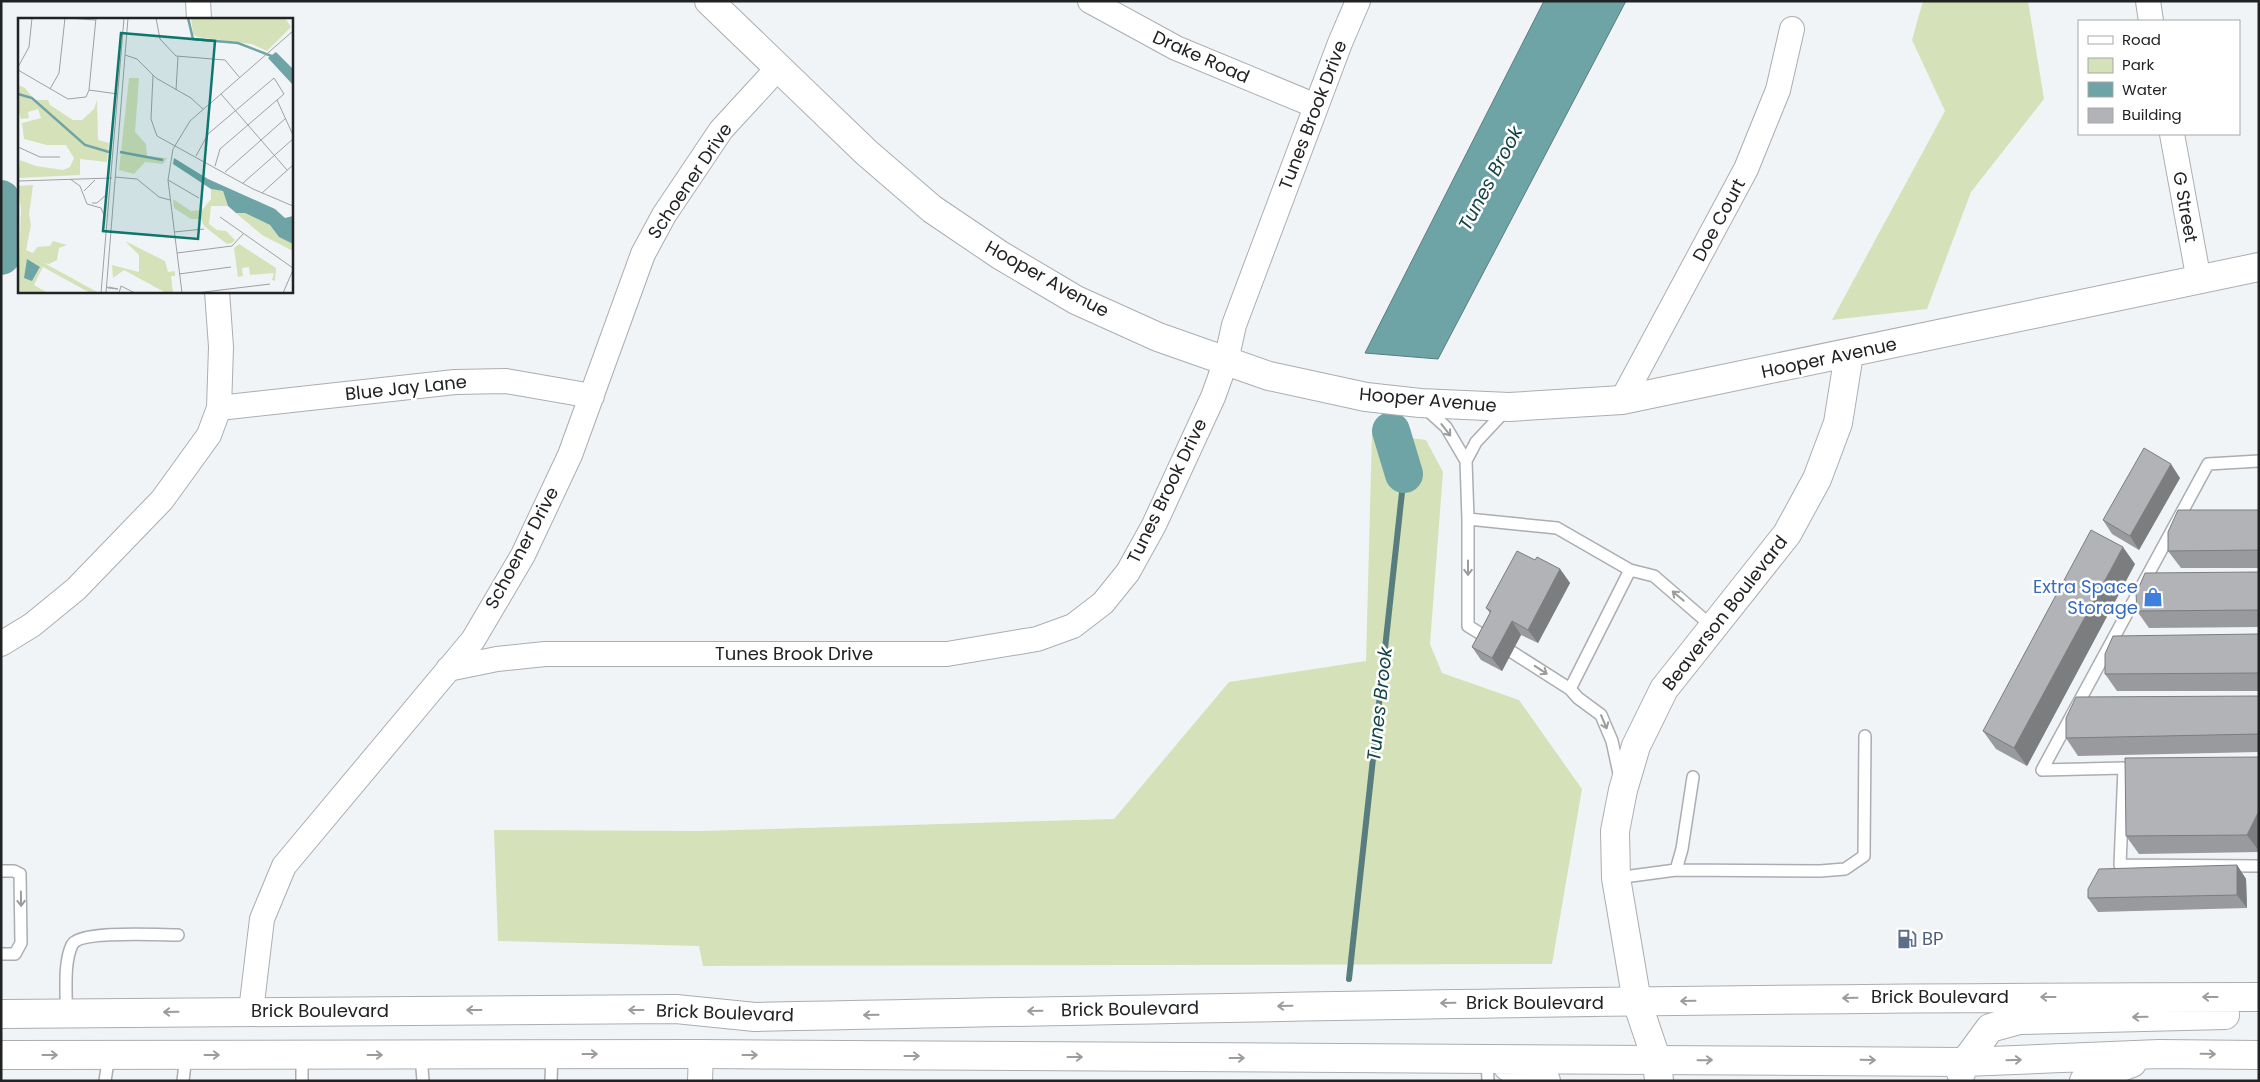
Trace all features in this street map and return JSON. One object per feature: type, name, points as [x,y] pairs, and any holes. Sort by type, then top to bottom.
[{"type":"main road","name":"Hooper Avenue","points":[[709,1],[867,153],[932,209],[1000,255],[1076,300],[1158,337],[1269,376],[1366,397],[1420,403],[1509,407],[1622,400],[2259,267]]},
{"type":"main road","name":"Beaverson Boulevard","points":[[1658,1071],[1636,1002],[1616,878],[1615,830],[1623,790],[1636,746],[1664,689],[1715,628],[1787,534],[1817,479],[1838,423],[1849,354]]},
{"type":"main road","name":"Brick Boulevard","points":[[1,1014],[676,1009],[755,1017],[1378,1004],[1912,997],[2259,997]]},
{"type":"main road","points":[[1962,1071],[1990,1028],[2019,1020],[2259,1013]]},
{"type":"main road","points":[[701,1054],[732,1029],[755,1017]]},
{"type":"main road","points":[[1,1055],[107,1068],[552,1068],[701,1054],[1658,1071],[1812,1059],[1962,1071],[2159,1054],[2259,1055]]},
{"type":"main road","points":[[2084,1081],[2159,1054]]},
{"type":"main road","points":[[1812,1059],[1852,1081]]},
{"type":"main road","points":[[1488,1067],[1546,1081]]},
{"type":"street","points":[[198,1],[199,18]]},
{"type":"street","name":"Drake Road","points":[[1090,1],[1176,48],[1316,106]]},
{"type":"street","name":"Tunes Brook Drive","points":[[448,669],[497,659],[545,654],[947,654],[1038,640],[1073,626],[1103,604],[1128,572],[1158,517],[1213,397],[1226,361],[1234,325],[1340,43],[1358,1]]},
{"type":"street","points":[[2148,1],[2151,20]]},
{"type":"street","name":"Doe Court","points":[[1622,400],[1746,169],[1778,90],[1792,29]]},
{"type":"street","name":"Schoener Drive","points":[[251,1011],[262,919],[284,866],[473,640],[523,555],[570,455],[643,254],[664,215],[721,130],[778,68]]},
{"type":"street","name":"G Street","points":[[2172,135],[2199,281]]},
{"type":"street","points":[[1,644],[32,625],[76,589],[162,500],[209,436],[219,408],[222,347],[217,292]]},
{"type":"street","name":"Blue Jay Lane","points":[[219,408],[455,382],[506,381],[592,396]]},
{"type":"street","points":[[700,1081],[701,1054]]},
{"type":"lane","points":[[1420,403],[1446,428],[1466,461],[1468,626],[1492,640]]},
{"type":"lane","points":[[1466,461],[1476,442],[1509,407]]},
{"type":"lane","points":[[2259,461],[2208,464],[2178,517],[2149,582],[2082,704],[2042,770],[2128,768],[2120,865],[2259,866]]},
{"type":"lane","points":[[2178,517],[2196,517]]},
{"type":"lane","points":[[1468,519],[1557,528],[1630,570],[1654,576],[1715,628]]},
{"type":"lane","points":[[1570,689],[1630,570]]},
{"type":"lane","points":[[1512,652],[1570,689],[1578,698],[1601,715],[1612,741],[1623,790]]},
{"type":"lane","points":[[1616,878],[1676,870],[1845,869],[1864,856],[1865,736]]},
{"type":"lane","points":[[1676,870],[1682,849],[1694,776]]},
{"type":"lane","points":[[1,871],[14,871],[20,874],[21,943],[15,954],[1,954]]},
{"type":"lane","points":[[66,1014],[68,962],[72,943],[79,938],[106,935],[178,935]]},
{"type":"green space","points":[[1923,1],[2028,1],[2044,99],[1971,192],[1927,309],[1832,320],[1945,111],[1912,40]]},
{"type":"green space","points":[[1372,433],[1426,440],[1443,472],[1430,644],[1442,673],[1519,700],[1582,789],[1552,964],[703,966],[699,946],[498,941],[494,830],[701,831],[1114,819],[1229,682],[1366,661]]},
{"type":"water","points":[[1544,1],[1626,1],[1438,359],[1365,353]]},
{"type":"building","points":[[2144,448],[2171,464],[2130,536],[2103,520]]},
{"type":"building","points":[[2178,510],[2259,510],[2259,550],[2168,551],[2168,532]]},
{"type":"building","points":[[2091,530],[2123,547],[2014,748],[1983,731]]},
{"type":"building","points":[[1517,551],[1535,560],[1537,557],[1560,569],[1528,630],[1512,621],[1492,658],[1472,647],[1491,611],[1486,608]]},
{"type":"building","points":[[2259,572],[2259,610],[2137,611],[2136,594],[2145,573]]},
{"type":"building","points":[[2259,634],[2259,673],[2105,674],[2105,654],[2113,636]]},
{"type":"building","points":[[2259,696],[2259,734],[2066,738],[2066,718],[2076,697]]},
{"type":"building","points":[[2259,757],[2259,811],[2247,835],[2126,836],[2125,758]]},
{"type":"building","points":[[2237,865],[2237,895],[2088,898],[2088,889],[2099,869]]},
{"type":"waterway","points":[[1,199],[3,254],[1,256]]},
{"type":"waterway","name":"Tunes Brook","points":[[1391,431],[1404,474]]},
{"type":"waterway","name":"Tunes Brook","points":[[1349,979],[1404,474]]},
{"type":"place","name":"Extra Space Storage","points":[[2153,597]]},
{"type":"place","name":"BP","points":[[1907,939]]}]
